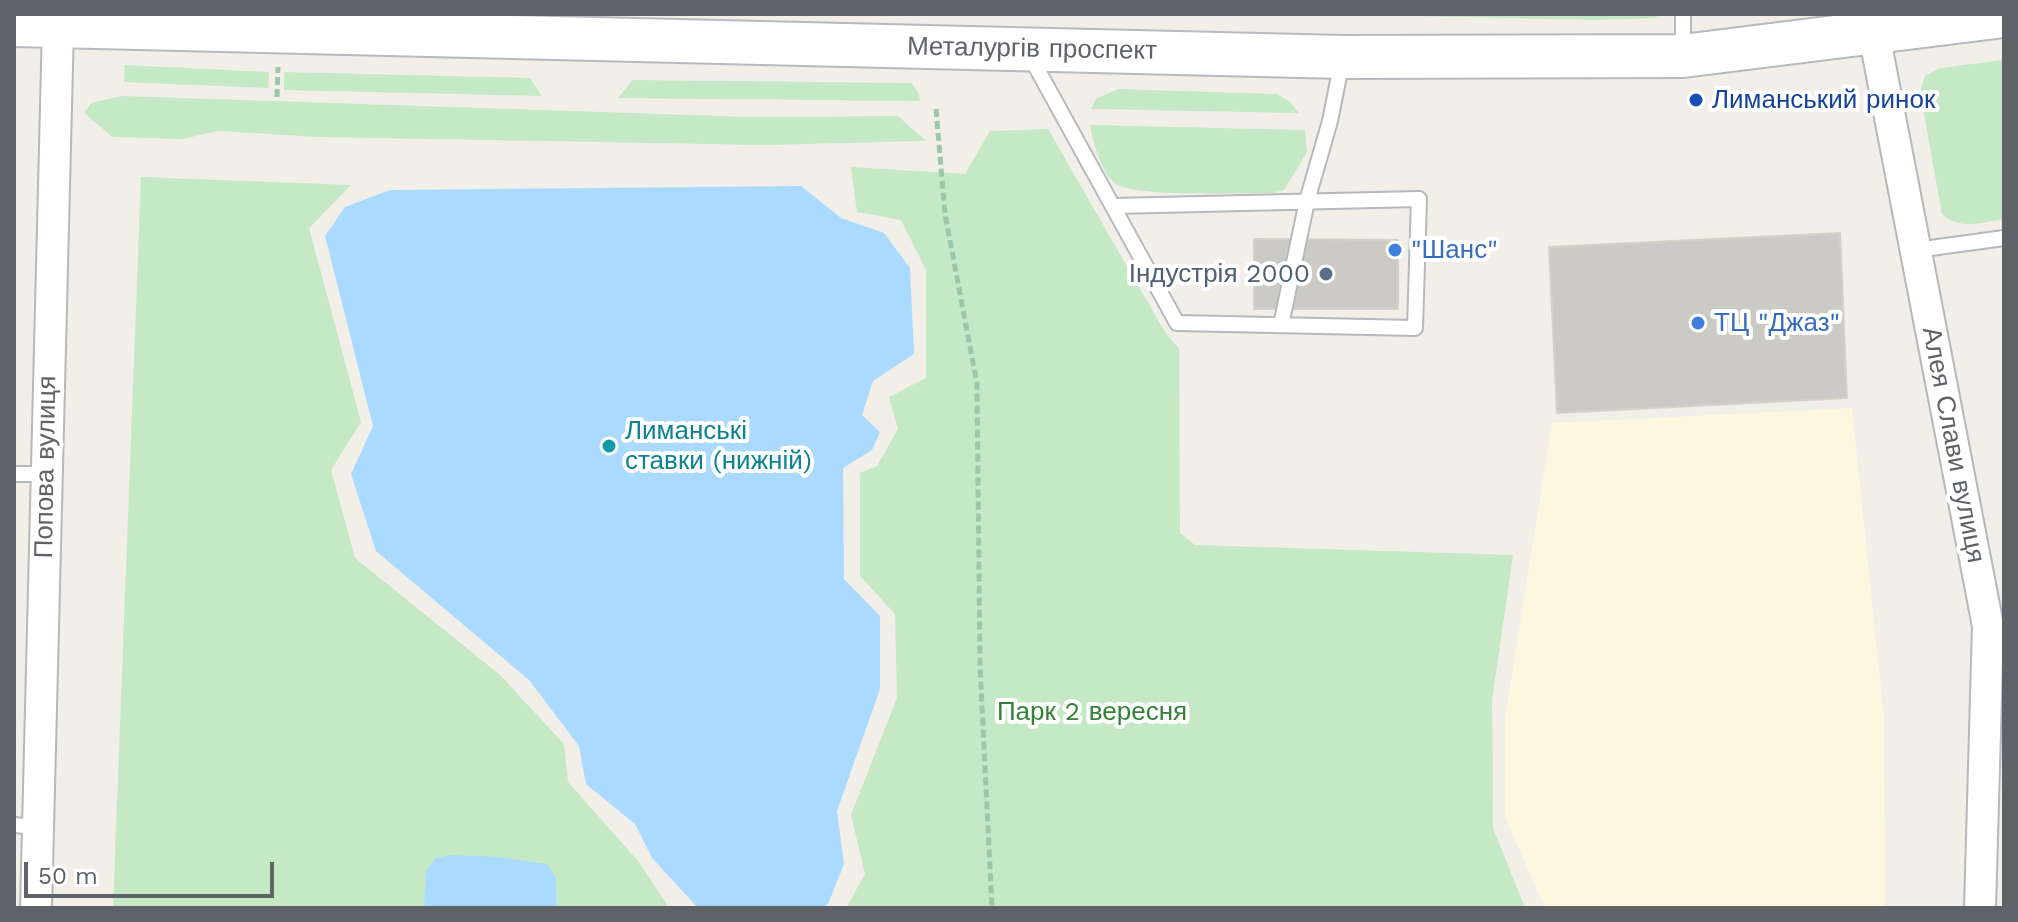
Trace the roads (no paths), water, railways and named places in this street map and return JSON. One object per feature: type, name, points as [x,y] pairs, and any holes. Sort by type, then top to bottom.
[{"type":"street","name":"Металургів проспект","points":[[14,25],[1343,57],[1683,56],[1869,24],[2004,16]]},
{"type":"street","name":"Алея Слави вулиця","points":[[1869,24],[1988,626],[1986,862],[1980,908]]},
{"type":"street","name":"Попова вулиця","points":[[36,908],[26,826],[46,474],[58,26]]},
{"type":"lane","points":[[1683,14],[1683,56]]},
{"type":"lane","points":[[1025,49],[1177,323],[1415,328],[1419,199],[1113,206]]},
{"type":"lane","points":[[1281,325],[1307,201],[1330,121],[1343,57]]},
{"type":"lane","points":[[1916,250],[2004,238]]},
{"type":"lane","points":[[14,474],[46,474]]},
{"type":"water","points":[[801,186],[841,218],[884,233],[910,268],[914,354],[873,381],[862,415],[880,432],[872,450],[843,468],[844,579],[880,616],[880,689],[837,811],[844,864],[828,904],[822,908],[698,908],[652,858],[635,824],[586,784],[579,746],[529,680],[376,551],[351,474],[373,426],[325,236],[345,207],[390,190]]},
{"type":"water","points":[[451,855],[547,864],[556,878],[557,908],[424,908],[426,871],[436,858]]},
{"type":"place","name":"Лиманський ринок","points":[[1696,100]]},
{"type":"place","name":"\"Шанс\"","points":[[1395,250]]},
{"type":"place","name":"Індустрія 2000","points":[[1326,274]]},
{"type":"place","name":"ТЦ \"Джаз\"","points":[[1698,323]]},
{"type":"place","name":"Лиманські ставки (нижній)","points":[[609,446]]},
{"type":"park label","name":"Парк 2 вересня","points":[[1092,712]]}]
